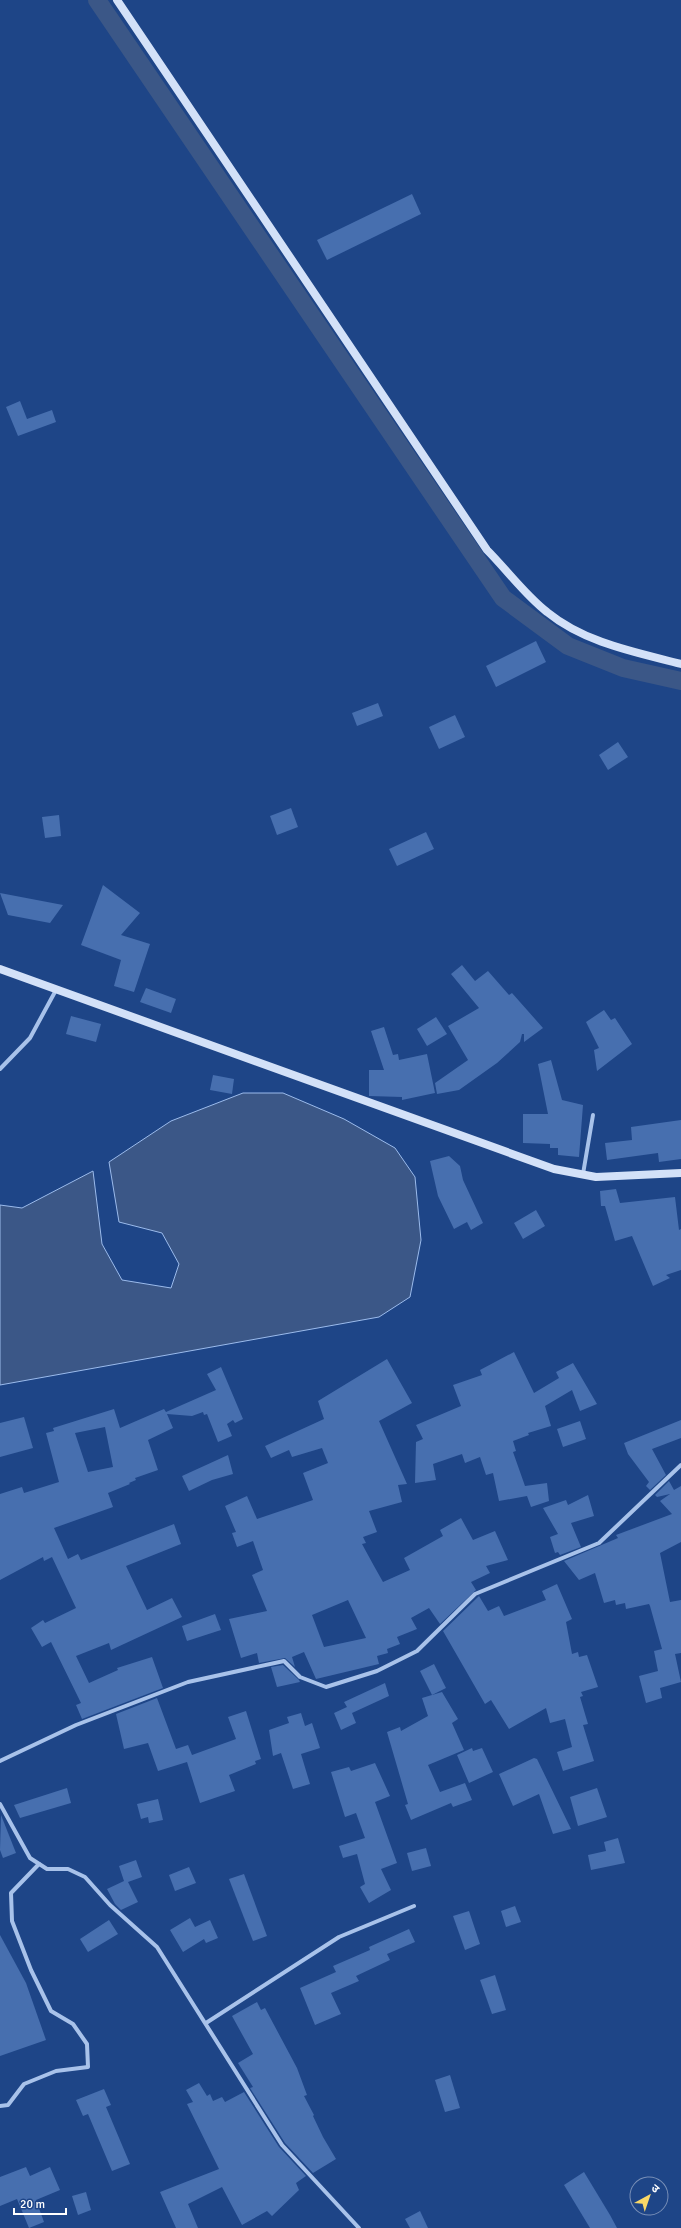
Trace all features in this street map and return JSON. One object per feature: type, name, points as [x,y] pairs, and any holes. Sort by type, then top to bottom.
[{"type":"street","points":[[117,0],[487,550],[547,612],[583,634],[613,646],[681,664]]},
{"type":"street","points":[[0,969],[554,1169],[596,1177],[681,1173]]},
{"type":"street","points":[[0,1070],[30,1038],[56,990]]},
{"type":"street","points":[[583,1174],[593,1115]]},
{"type":"street","points":[[0,1761],[76,1725],[188,1682],[284,1661],[300,1677],[326,1688],[377,1671],[417,1651],[475,1594],[599,1543],[681,1465]]},
{"type":"street","points":[[0,1804],[30,1858],[47,1869],[68,1869],[85,1877],[110,1906],[157,1946],[282,2145],[359,2228]]},
{"type":"street","points":[[0,2106],[8,2105],[24,2084],[56,2071],[88,2067],[87,2044],[73,2024],[52,2011],[31,1970],[12,1921],[11,1893],[39,1864]]},
{"type":"street","points":[[206,2023],[339,1938],[414,1906]]},
{"type":"water","points":[[243,1093],[283,1093],[344,1119],[395,1148],[415,1177],[421,1240],[410,1297],[379,1317],[0,1385],[0,1205],[22,1208],[93,1171],[102,1244],[122,1280],[171,1288],[179,1264],[162,1233],[119,1222],[109,1162],[171,1121]]},
{"type":"building","points":[[412,194],[421,214],[327,260],[317,240]]},
{"type":"building","points":[[20,401],[27,419],[52,410],[56,422],[18,436],[6,407]]},
{"type":"building","points":[[536,641],[546,662],[496,687],[486,666]]},
{"type":"building","points":[[378,703],[383,716],[357,726],[352,713]]},
{"type":"building","points":[[455,715],[465,737],[439,749],[429,727]]},
{"type":"building","points":[[618,742],[628,757],[608,770],[599,755]]},
{"type":"building","points":[[291,808],[298,827],[277,835],[270,816]]},
{"type":"building","points":[[59,815],[61,836],[45,838],[42,817]]},
{"type":"building","points":[[426,832],[434,849],[397,866],[389,849]]},
{"type":"building","points":[[103,885],[140,913],[121,935],[150,944],[134,992],[114,986],[121,960],[81,945]]},
{"type":"building","points":[[0,893],[63,905],[50,923],[8,915]]},
{"type":"building","points":[[462,965],[475,981],[488,971],[509,995],[512,993],[543,1028],[524,1042],[524,1034],[522,1034],[520,1042],[497,1063],[459,1090],[437,1094],[435,1083],[468,1060],[448,1026],[479,1008],[451,974]]},
{"type":"building","points":[[146,988],[176,999],[171,1013],[140,1002]]},
{"type":"building","points":[[604,1010],[611,1020],[615,1018],[632,1044],[597,1071],[594,1050],[599,1048],[586,1022]]},
{"type":"building","points":[[71,1016],[101,1024],[96,1042],[66,1034]]},
{"type":"building","points":[[436,1017],[447,1034],[427,1046],[417,1029]]},
{"type":"building","points":[[384,1027],[393,1055],[398,1054],[399,1060],[427,1054],[435,1093],[402,1100],[402,1097],[369,1096],[369,1070],[384,1070],[371,1031]]},
{"type":"building","points":[[551,1060],[562,1100],[583,1105],[579,1157],[558,1155],[558,1148],[550,1148],[550,1144],[523,1143],[523,1114],[548,1114],[538,1064]]},
{"type":"building","points":[[213,1075],[234,1079],[232,1094],[210,1090]]},
{"type":"building","points":[[681,1120],[681,1159],[659,1162],[658,1153],[607,1160],[605,1143],[632,1140],[631,1127]]},
{"type":"building","points":[[449,1156],[460,1166],[463,1180],[483,1223],[471,1230],[467,1222],[454,1229],[438,1196],[430,1161]]},
{"type":"building","points":[[616,1189],[620,1203],[675,1197],[679,1230],[681,1229],[681,1270],[666,1275],[670,1278],[653,1286],[632,1236],[615,1241],[605,1206],[601,1206],[600,1191]]},
{"type":"building","points":[[536,1210],[545,1226],[523,1239],[514,1223]]},
{"type":"building","points":[[514,1352],[534,1393],[559,1378],[556,1372],[573,1363],[597,1404],[580,1411],[572,1390],[545,1406],[551,1426],[528,1433],[529,1435],[513,1441],[516,1451],[513,1452],[525,1486],[547,1483],[549,1501],[531,1507],[527,1496],[499,1501],[493,1473],[486,1475],[480,1457],[465,1463],[462,1454],[433,1464],[436,1480],[415,1483],[416,1442],[423,1439],[416,1425],[461,1406],[453,1385],[482,1375],[480,1370]]},
{"type":"building","points":[[387,1359],[412,1403],[379,1421],[407,1484],[398,1485],[402,1502],[369,1511],[377,1532],[363,1537],[366,1543],[362,1544],[383,1582],[410,1570],[404,1558],[443,1536],[440,1530],[461,1518],[473,1540],[495,1531],[508,1560],[486,1566],[490,1573],[471,1582],[476,1590],[440,1624],[429,1608],[411,1618],[417,1629],[397,1637],[400,1644],[387,1649],[388,1653],[377,1656],[379,1664],[316,1679],[304,1652],[292,1657],[295,1667],[285,1658],[259,1663],[257,1653],[241,1658],[229,1619],[267,1611],[252,1575],[263,1570],[253,1541],[237,1547],[232,1533],[236,1532],[225,1506],[247,1496],[257,1519],[313,1500],[303,1473],[328,1463],[322,1448],[292,1457],[289,1450],[271,1458],[265,1446],[324,1419],[318,1401]],"holes":[[[348,1600],[366,1638],[324,1647],[312,1615]]]},
{"type":"building","points":[[221,1367],[243,1419],[235,1423],[233,1420],[227,1424],[232,1436],[218,1442],[207,1414],[204,1415],[203,1412],[192,1416],[167,1414],[173,1428],[148,1440],[158,1470],[135,1478],[136,1480],[129,1483],[130,1484],[108,1493],[113,1507],[54,1528],[68,1559],[78,1554],[81,1560],[174,1524],[181,1544],[126,1566],[147,1610],[172,1598],[182,1617],[111,1650],[109,1643],[76,1656],[89,1683],[118,1670],[117,1668],[152,1657],[163,1688],[82,1719],[76,1705],[81,1703],[51,1642],[42,1647],[31,1628],[43,1620],[45,1623],[76,1608],[52,1557],[44,1561],[43,1557],[0,1580],[0,1494],[22,1487],[24,1493],[59,1482],[46,1433],[54,1431],[53,1428],[114,1409],[120,1428],[164,1409],[166,1412],[216,1390],[207,1374]],"holes":[[[105,1427],[113,1467],[88,1472],[75,1433]]]},
{"type":"building","points":[[24,1417],[33,1448],[0,1457],[0,1423]]},
{"type":"building","points":[[681,1420],[681,1438],[652,1449],[666,1475],[650,1490],[646,1486],[649,1482],[628,1454],[624,1443]]},
{"type":"building","points":[[580,1421],[586,1439],[563,1447],[557,1429]]},
{"type":"building","points":[[228,1455],[233,1474],[212,1480],[189,1491],[182,1476]]},
{"type":"building","points":[[669,1481],[674,1490],[681,1486],[681,1542],[660,1553],[670,1602],[681,1600],[681,1653],[675,1654],[681,1682],[660,1688],[662,1698],[646,1703],[639,1676],[658,1671],[654,1651],[662,1649],[649,1604],[626,1609],[625,1603],[616,1605],[615,1600],[604,1603],[595,1573],[579,1580],[564,1561],[618,1538],[616,1535],[672,1514],[660,1501],[670,1494],[657,1497],[655,1495]]},
{"type":"building","points":[[588,1495],[594,1516],[571,1523],[581,1547],[560,1555],[558,1552],[555,1553],[550,1537],[558,1534],[543,1508],[566,1500],[568,1505]]},
{"type":"building","points":[[557,1584],[572,1619],[566,1622],[572,1654],[578,1652],[579,1657],[587,1655],[598,1687],[581,1692],[583,1696],[580,1697],[588,1724],[583,1725],[594,1761],[563,1771],[557,1752],[572,1747],[565,1719],[550,1723],[546,1708],[509,1729],[491,1700],[485,1704],[443,1631],[479,1596],[488,1611],[499,1606],[504,1616],[546,1600],[542,1591]]},
{"type":"building","points":[[215,1614],[221,1630],[187,1641],[182,1626]]},
{"type":"building","points":[[434,1664],[446,1688],[432,1695],[420,1671]]},
{"type":"building","points":[[283,1665],[300,1682],[277,1687],[271,1667]]},
{"type":"building","points":[[385,1683],[389,1696],[352,1713],[356,1723],[341,1730],[334,1713],[347,1707],[344,1702]]},
{"type":"building","points":[[442,1692],[458,1719],[452,1723],[464,1750],[428,1765],[440,1792],[465,1783],[472,1800],[453,1807],[451,1803],[411,1820],[405,1805],[408,1804],[387,1732],[400,1727],[401,1731],[428,1716],[422,1698]]},
{"type":"building","points":[[157,1698],[176,1749],[188,1745],[192,1755],[236,1739],[228,1717],[246,1711],[261,1759],[255,1761],[256,1764],[229,1775],[235,1791],[200,1803],[187,1762],[158,1771],[148,1743],[124,1749],[116,1714]]},
{"type":"building","points":[[301,1713],[305,1726],[312,1723],[320,1748],[301,1754],[310,1784],[293,1789],[281,1753],[273,1756],[269,1730],[289,1723],[287,1717]]},
{"type":"building","points":[[472,1748],[473,1751],[482,1748],[493,1772],[469,1783],[457,1755]]},
{"type":"building","points":[[534,1758],[537,1759],[571,1829],[553,1834],[539,1794],[513,1806],[499,1774]]},
{"type":"building","points":[[375,1763],[390,1796],[375,1802],[397,1863],[381,1869],[391,1890],[369,1903],[360,1887],[365,1884],[357,1854],[343,1858],[339,1846],[365,1838],[356,1813],[345,1817],[331,1772],[349,1767],[351,1771]]},
{"type":"building","points":[[67,1788],[71,1803],[20,1818],[14,1805]]},
{"type":"building","points":[[597,1788],[607,1817],[578,1826],[570,1797]]},
{"type":"building","points":[[158,1799],[163,1820],[149,1823],[148,1817],[141,1819],[137,1804]]},
{"type":"building","points":[[1,1815],[16,1853],[3,1858],[0,1850]]},
{"type":"building","points":[[618,1838],[625,1863],[591,1870],[588,1855],[606,1851],[604,1842]]},
{"type":"building","points":[[426,1848],[431,1866],[412,1871],[407,1853]]},
{"type":"building","points":[[136,1860],[142,1877],[128,1882],[138,1902],[121,1910],[115,1904],[107,1889],[124,1881],[119,1866]]},
{"type":"building","points":[[189,1867],[196,1883],[175,1891],[169,1875]]},
{"type":"building","points":[[244,1874],[267,1936],[253,1941],[229,1879]]},
{"type":"building","points":[[515,1906],[521,1922],[506,1927],[501,1911]]},
{"type":"building","points":[[469,1911],[480,1944],[465,1950],[453,1916]]},
{"type":"building","points":[[190,1918],[195,1927],[210,1920],[218,1938],[206,1943],[204,1939],[183,1952],[170,1930]]},
{"type":"building","points":[[109,1920],[118,1934],[88,1952],[80,1939]]},
{"type":"building","points":[[409,1929],[415,1942],[387,1954],[390,1960],[356,1976],[359,1981],[331,1993],[341,2014],[315,2025],[300,1988],[336,1972],[333,1966],[370,1950],[369,1947]]},
{"type":"building","points":[[0,1935],[26,1983],[46,2040],[0,2056]]},
{"type":"building","points":[[495,1975],[506,2010],[492,2014],[480,1980]]},
{"type":"building","points":[[257,2002],[261,2010],[265,2008],[297,2068],[307,2095],[304,2096],[323,2137],[336,2159],[313,2173],[285,2143],[250,2088],[253,2087],[238,2063],[253,2054],[232,2016]]},
{"type":"building","points":[[450,2075],[460,2108],[445,2112],[435,2080]]},
{"type":"building","points":[[199,2083],[207,2096],[210,2094],[213,2101],[222,2097],[225,2102],[244,2092],[279,2147],[306,2176],[296,2183],[299,2190],[272,2216],[267,2211],[242,2225],[222,2187],[188,2204],[198,2228],[176,2228],[160,2192],[219,2169],[187,2104],[193,2102],[186,2090]]},
{"type":"building","points":[[104,2089],[111,2105],[106,2107],[130,2164],[112,2171],[88,2114],[83,2116],[76,2100]]},
{"type":"building","points":[[26,2167],[30,2176],[50,2167],[60,2190],[36,2200],[44,2222],[29,2228],[17,2199],[0,2206],[0,2177]]},
{"type":"building","points":[[584,2172],[617,2228],[590,2228],[564,2185]]},
{"type":"building","points":[[86,2192],[91,2210],[78,2215],[72,2196]]},
{"type":"building","points":[[420,2211],[428,2228],[410,2228],[405,2219]]},
{"type":"waterway","points":[[97,0],[503,598],[568,646],[623,668],[681,681]]}]
